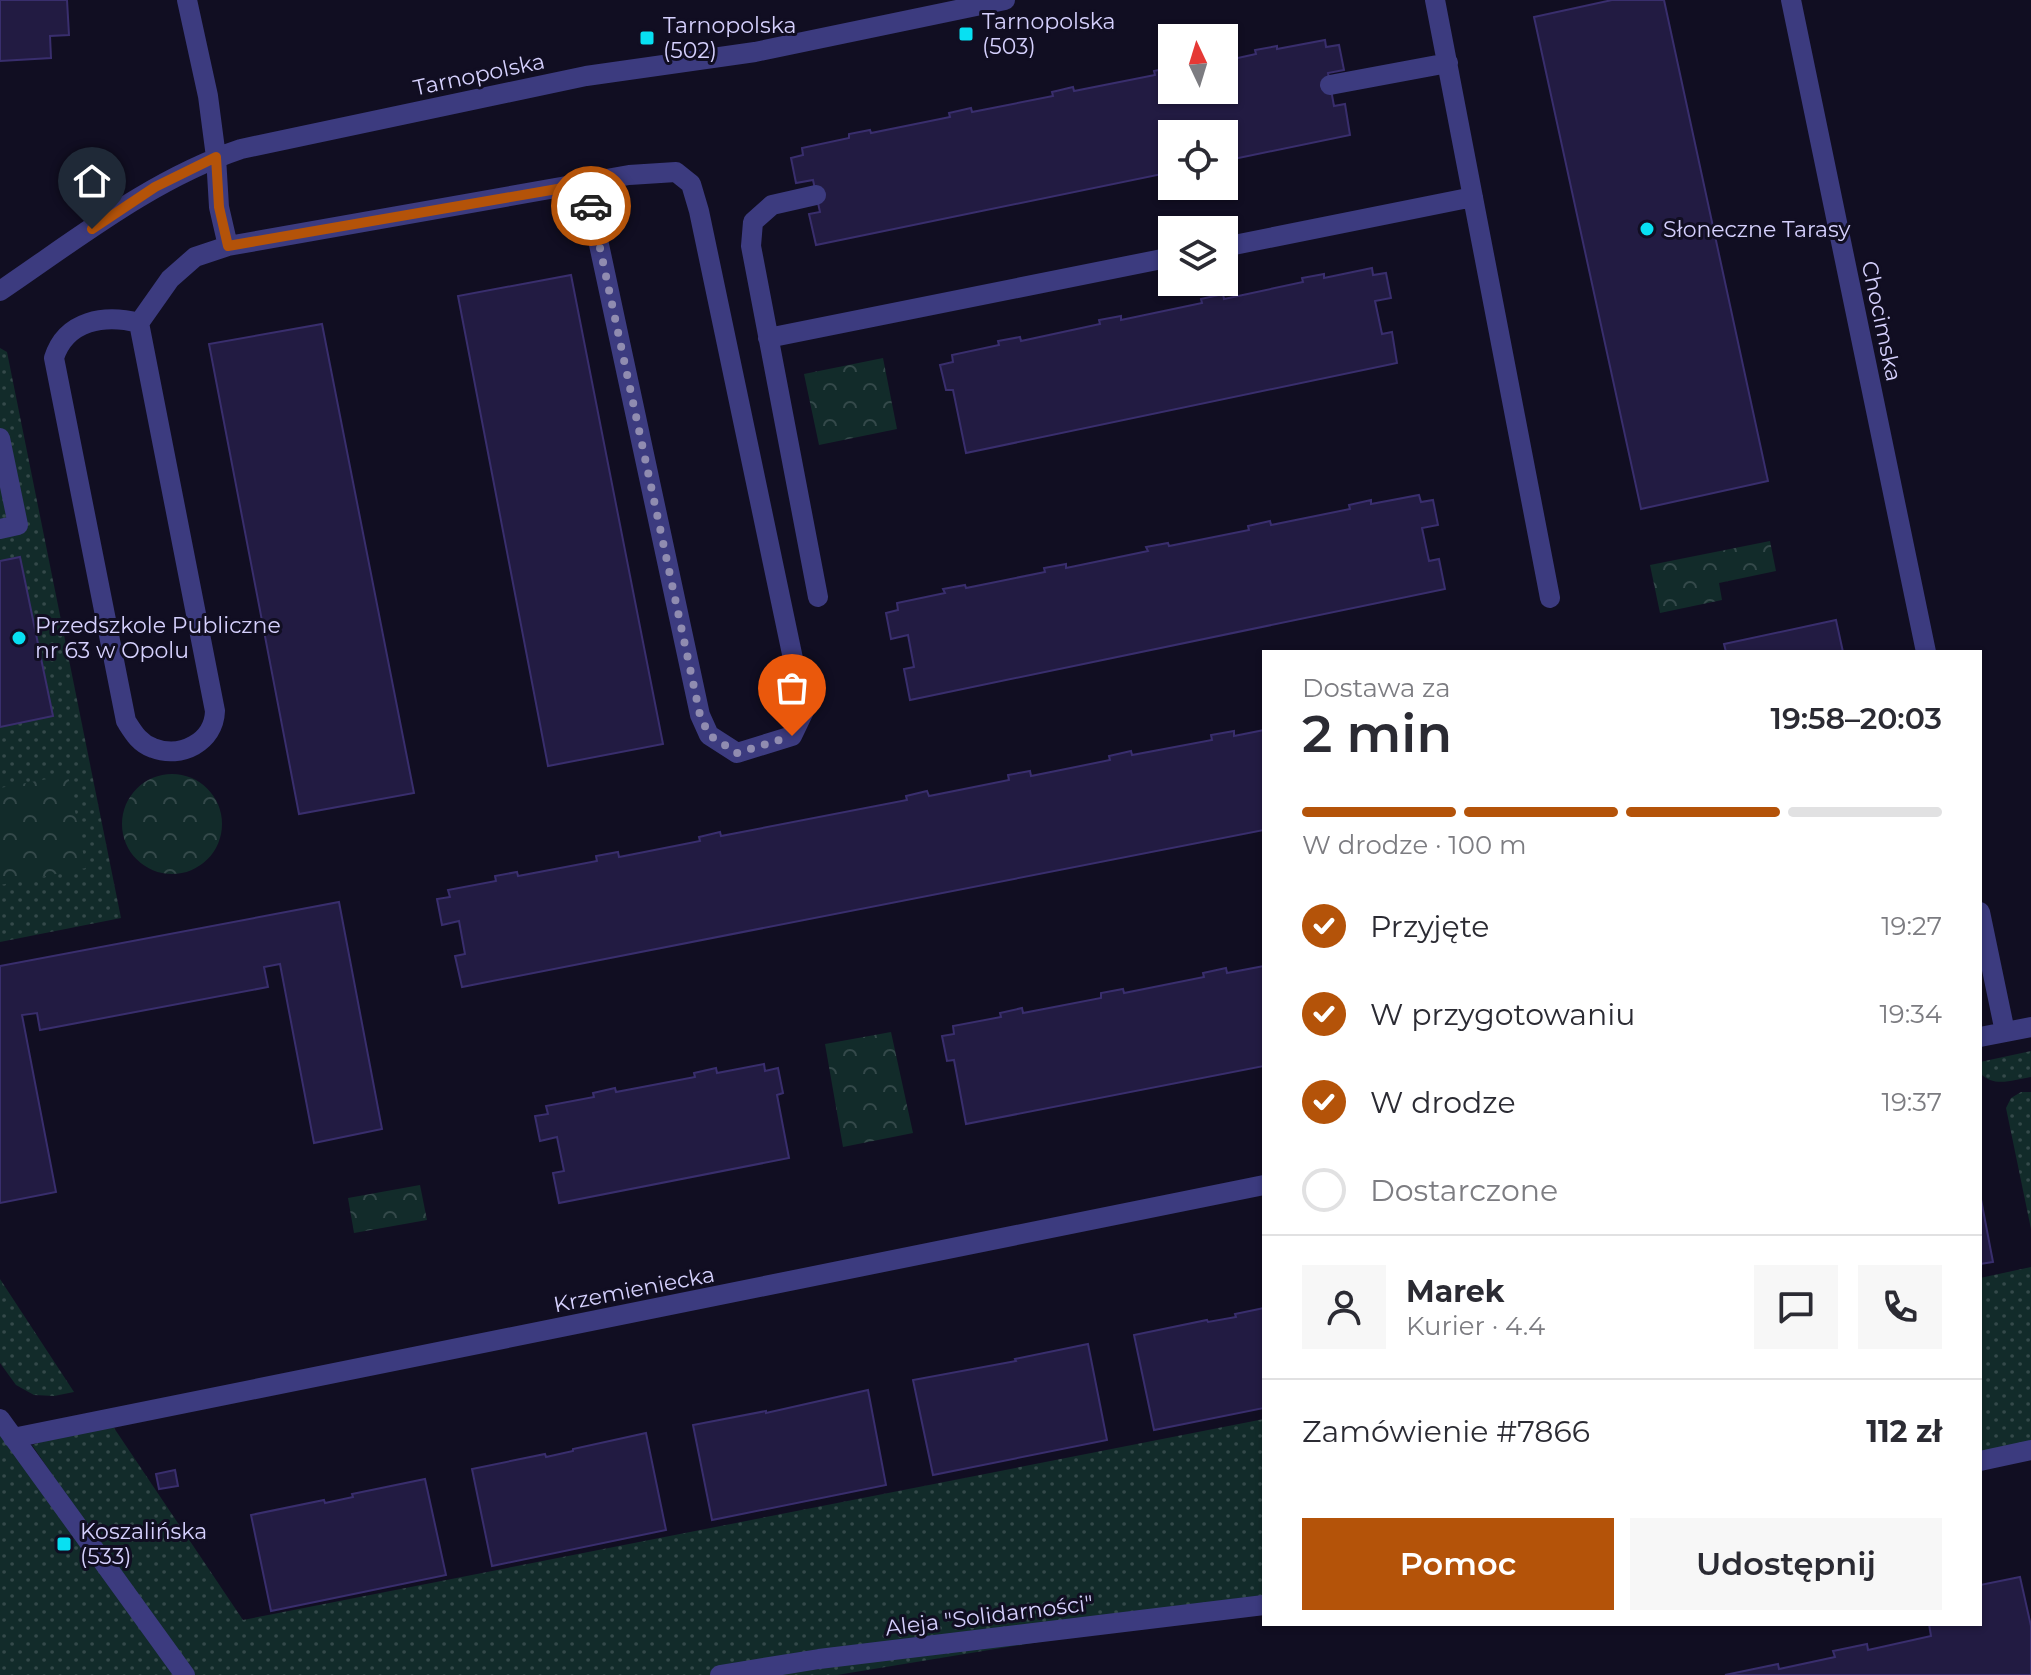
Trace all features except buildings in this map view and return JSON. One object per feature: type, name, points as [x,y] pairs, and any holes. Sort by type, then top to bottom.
[{"type":"street","points":[[187,0],[208,96],[219,207],[228,246]]},
{"type":"street","name":"Tarnopolska","points":[[0,291],[155,187],[216,157],[241,149],[586,76],[755,52],[1005,0]]},
{"type":"street","points":[[1435,0],[1550,598]]},
{"type":"street","name":"Chocimska","points":[[1791,0],[1926,650]]},
{"type":"street","points":[[1330,85],[1448,63]]},
{"type":"street","points":[[139,323],[117,318],[75,327],[58,344],[54,358],[126,721],[137,738],[152,748],[184,750],[210,733],[215,722],[215,711],[139,323],[170,279],[195,257],[228,246],[629,175],[676,172],[691,184],[699,211],[804,711],[792,736],[772,744],[737,753],[709,735],[700,715],[586,184]]},
{"type":"street","points":[[816,195],[772,205],[753,222],[751,246],[818,597]]},
{"type":"street","points":[[1238,244],[1473,197]]},
{"type":"street","points":[[768,338],[1158,260]]},
{"type":"street","points":[[0,438],[18,525],[0,529]]},
{"type":"street","points":[[1982,922],[2005,1032]]},
{"type":"street","points":[[1982,1037],[2031,1027]]},
{"type":"street","name":"Krzemieniecka","points":[[13,1438],[1262,1185]]},
{"type":"street","points":[[0,1419],[185,1675]]},
{"type":"street","points":[[1982,1461],[2031,1450]]},
{"type":"street","name":"Aleja \"Solidarności\"","points":[[720,1675],[819,1659],[1262,1605]]},
{"type":"green space","points":[[0,348],[7,352],[121,918],[0,942]]},
{"type":"green space","points":[[883,358],[897,429],[819,445],[804,374]]},
{"type":"green space","points":[[1770,541],[1776,571],[1719,583],[1722,600],[1660,613],[1650,565]]},
{"type":"green space","points":[[172,774],[191,778],[208,788],[218,805],[222,824],[218,843],[208,860],[191,870],[172,874],[153,870],[136,860],[126,843],[122,824],[126,805],[136,788],[153,778]]},
{"type":"green space","points":[[68,775],[86,868],[0,885],[0,788]]},
{"type":"green space","points":[[891,1032],[913,1133],[843,1147],[825,1044]]},
{"type":"green space","points":[[2031,1051],[2031,1077],[1997,1082],[1982,1075],[1982,1062]]},
{"type":"green space","points":[[2021,1092],[2031,1092],[2031,1229],[2006,1108],[2011,1098]]},
{"type":"green space","points":[[420,1185],[427,1220],[354,1233],[348,1198]]},
{"type":"green space","points":[[2031,1267],[2031,1450],[1982,1461],[1982,1278]]},
{"type":"green space","points":[[0,1279],[74,1392],[54,1396],[34,1395],[16,1385],[0,1363]]},
{"type":"green space","points":[[0,1419],[185,1675],[0,1675]]},
{"type":"green space","points":[[108,1419],[243,1620],[1262,1419],[1262,1605],[837,1675],[189,1675],[32,1445]]},
{"type":"way so far","points":[[591,206],[700,715],[709,735],[737,753],[792,736]]},
{"type":"place","name":"Tarnopolska (503)","points":[[966,34]]},
{"type":"place","name":"Tarnopolska (502)","points":[[647,38]]},
{"type":"place","name":"Słoneczne Tarasy","points":[[1647,229]]},
{"type":"place","name":"Przedszkole Publiczne nr 63 w Opolu","points":[[19,638]]},
{"type":"place","name":"Koszalińska (533)","points":[[64,1544]]},
{"type":"route","points":[[92,229],[155,187],[216,157],[219,207],[228,246],[586,184],[591,206]]}]
